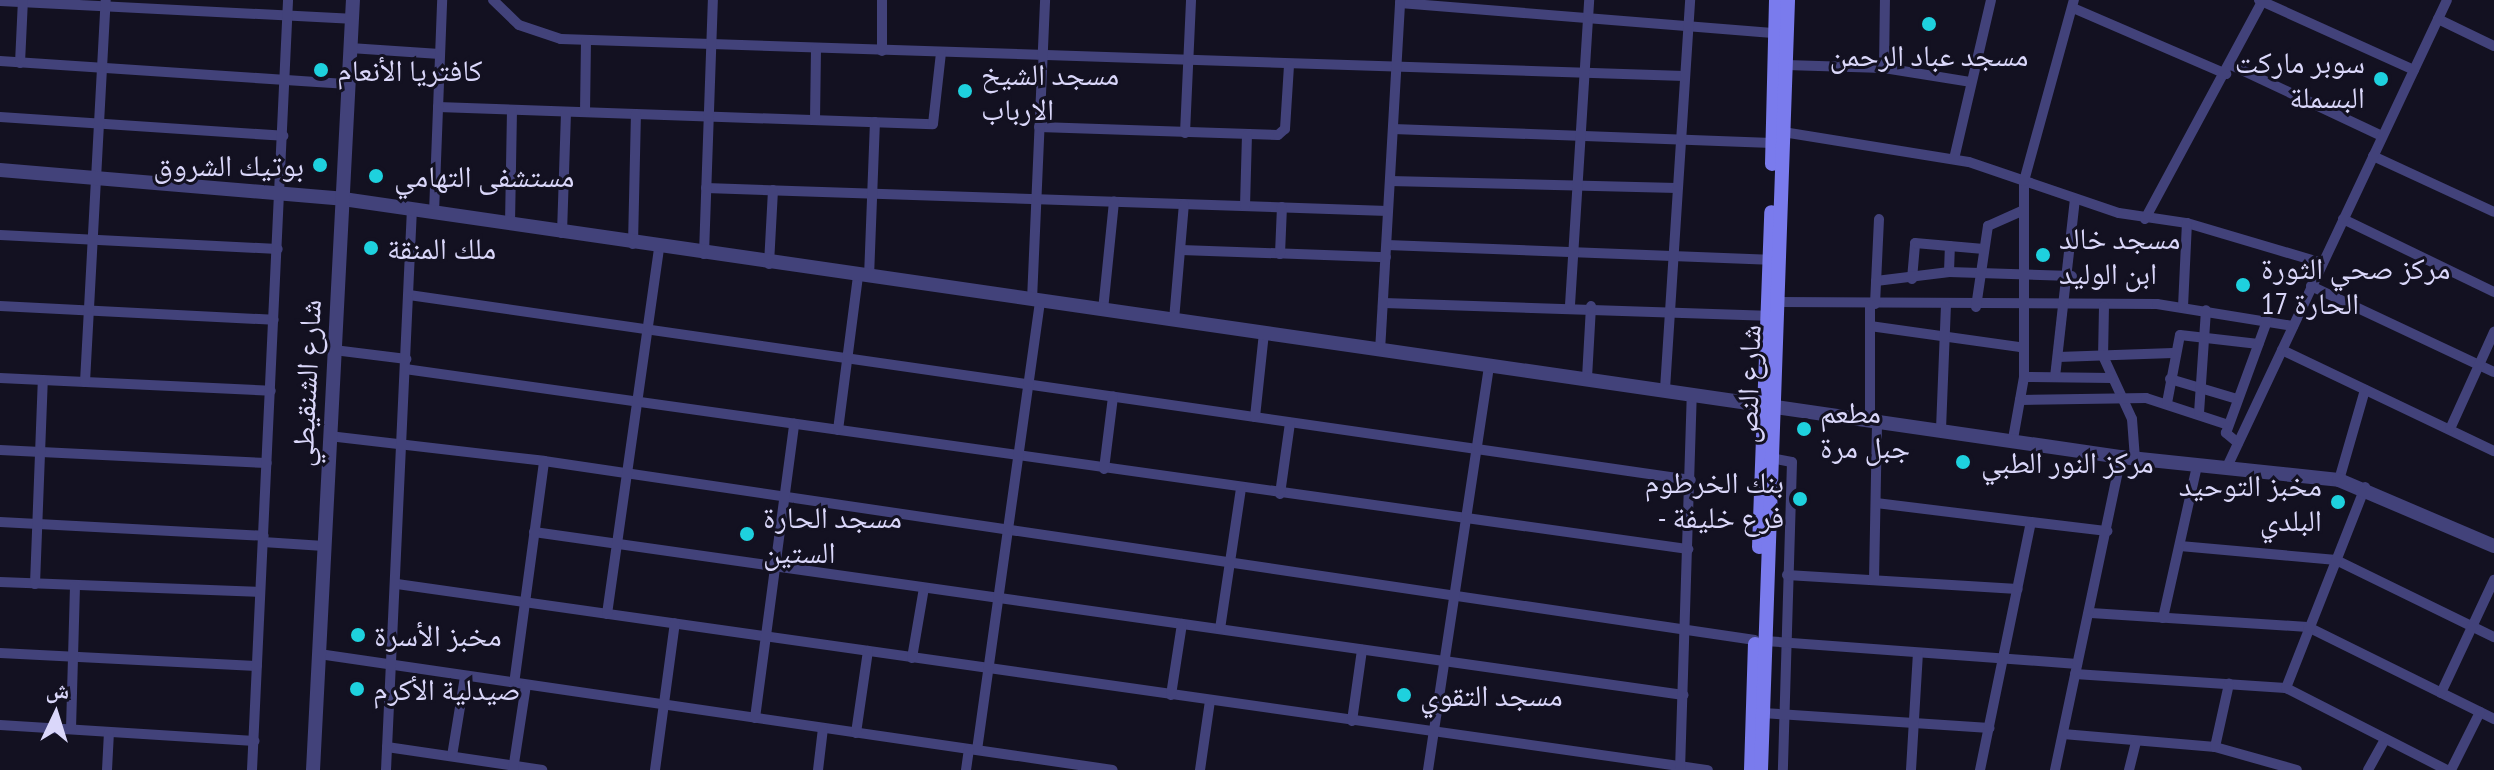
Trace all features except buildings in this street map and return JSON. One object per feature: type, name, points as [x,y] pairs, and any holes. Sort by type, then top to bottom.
[{"type":"main road","name":"شارع النص","points":[[1761,770],[1763,713],[1760,640],[1768,407],[1778,302],[1780,140],[1776,33],[1782,5]]},
{"type":"main road","name":"شارع النص","points":[[1751,770],[1770,509],[1766,316],[1786,65],[1782,5]]},
{"type":"street","points":[[252,770],[288,0]]},
{"type":"street","name":"شارع الشنقيطي","points":[[313,770],[353,0]]},
{"type":"street","points":[[434,213],[442,0]]},
{"type":"street","points":[[493,0],[533,32],[586,40],[1684,76]]},
{"type":"street","points":[[704,254],[713,0]]},
{"type":"street","points":[[882,0],[882,51]]},
{"type":"street","points":[[966,770],[989,669],[1030,385],[1036,301],[1036,199],[1045,0]]},
{"type":"street","points":[[1185,133],[1191,0]]},
{"type":"street","points":[[1570,305],[1589,0]]},
{"type":"street","points":[[1665,389],[1673,309],[1677,188],[1690,0]]},
{"type":"street","points":[[1884,68],[1885,0]]},
{"type":"street","points":[[1954,159],[1991,0]]},
{"type":"street","points":[[0,1],[106,3],[351,19]]},
{"type":"street","points":[[20,63],[23,1]]},
{"type":"street","points":[[2145,219],[2229,70],[2262,1],[2414,70]]},
{"type":"street","points":[[2226,469],[2438,19],[2443,1]]},
{"type":"street","points":[[1380,351],[1400,2],[1688,23],[1776,33]]},
{"type":"street","points":[[85,382],[106,3]]},
{"type":"street","points":[[2013,439],[2024,377],[2019,347],[2024,181],[2074,4],[2382,136]]},
{"type":"street","points":[[2438,19],[2494,46]]},
{"type":"street","points":[[585,112],[586,40]]},
{"type":"street","points":[[350,48],[440,54]]},
{"type":"street","points":[[815,120],[816,48]]},
{"type":"street","points":[[438,107],[936,123],[941,53]]},
{"type":"street","points":[[0,61],[348,84]]},
{"type":"street","points":[[1039,127],[1247,135],[1284,132],[1289,65]]},
{"type":"street","points":[[1786,65],[1884,68],[1970,82]]},
{"type":"street","points":[[510,224],[512,110]]},
{"type":"street","points":[[562,233],[566,112]]},
{"type":"street","points":[[633,244],[636,114]]},
{"type":"street","points":[[0,117],[283,136]]},
{"type":"street","points":[[838,430],[847,359],[863,277],[872,193],[875,122]]},
{"type":"street","points":[[1393,129],[1780,140],[1954,159],[2075,200],[2145,219],[2187,223],[2322,263]]},
{"type":"street","points":[[1245,206],[1247,135]]},
{"type":"street","points":[[2373,156],[2494,212]]},
{"type":"street","points":[[0,170],[343,199],[769,264],[1665,389],[1768,407],[2013,439],[2128,458],[2339,480],[2365,487],[2494,546]]},
{"type":"street","points":[[1390,181],[1677,188]]},
{"type":"street","points":[[706,188],[1388,211]]},
{"type":"street","points":[[769,264],[773,190]]},
{"type":"street","points":[[2055,377],[2064,308],[2072,276],[2075,200]]},
{"type":"street","points":[[1103,310],[1114,202]]},
{"type":"street","points":[[1174,320],[1184,204]]},
{"type":"street","points":[[1280,254],[1282,207]]},
{"type":"street","points":[[386,770],[412,209]]},
{"type":"street","points":[[1976,307],[1984,249],[1992,221],[2021,211]]},
{"type":"street","points":[[1874,580],[1876,503],[1870,326],[1879,219]]},
{"type":"street","points":[[2343,219],[2494,292]]},
{"type":"street","points":[[2183,307],[2187,223]]},
{"type":"street","points":[[0,235],[278,249]]},
{"type":"street","points":[[1912,279],[1914,244],[1984,249]]},
{"type":"street","points":[[1387,245],[1676,252],[1769,260]]},
{"type":"street","points":[[1949,272],[1950,246]]},
{"type":"street","points":[[607,614],[659,247]]},
{"type":"street","points":[[1181,250],[1386,257]]},
{"type":"street","points":[[1876,281],[1912,279],[1949,272],[2072,276]]},
{"type":"street","points":[[2311,286],[2494,372]]},
{"type":"street","points":[[409,295],[1691,480]]},
{"type":"street","points":[[1778,302],[1976,307],[2183,307],[2293,326]]},
{"type":"street","points":[[1384,303],[1570,305],[1766,316]]},
{"type":"street","points":[[0,306],[274,320]]},
{"type":"street","points":[[1587,378],[1591,306]]},
{"type":"street","points":[[1941,429],[1946,306]]},
{"type":"street","points":[[2055,770],[2107,531],[2128,458],[2124,400],[2103,356],[2104,306]]},
{"type":"street","points":[[2199,413],[2206,310]]},
{"type":"street","points":[[2238,443],[2228,438],[2228,425],[2267,321]]},
{"type":"street","points":[[1870,326],[1945,339],[2019,347]]},
{"type":"street","points":[[2450,429],[2494,332]]},
{"type":"street","points":[[1255,417],[1264,333]]},
{"type":"street","points":[[2167,403],[2173,353],[2180,335],[2258,344]]},
{"type":"street","points":[[334,350],[637,402],[1688,549]]},
{"type":"street","points":[[2282,350],[2494,451]]},
{"type":"street","points":[[2058,357],[2173,353]]},
{"type":"street","points":[[1428,770],[1452,592],[1467,519],[1489,366]]},
{"type":"street","points":[[2024,377],[2112,378]]},
{"type":"street","points":[[0,378],[271,391]]},
{"type":"street","points":[[2170,379],[2237,399]]},
{"type":"street","points":[[35,584],[43,380]]},
{"type":"street","points":[[2339,480],[2365,390]]},
{"type":"street","points":[[1680,768],[1692,393]]},
{"type":"street","points":[[1104,469],[1113,397]]},
{"type":"street","points":[[2020,400],[2167,403],[2228,425]]},
{"type":"street","points":[[1280,494],[1290,423]]},
{"type":"street","points":[[755,718],[794,424]]},
{"type":"street","points":[[329,436],[544,461],[1452,592],[1784,645],[2005,658],[2076,669],[2286,688],[2384,741],[2449,770],[2480,712]]},
{"type":"street","points":[[0,450],[267,463]]},
{"type":"street","points":[[1771,458],[1792,462],[1784,645],[1783,770]]},
{"type":"street","points":[[513,768],[525,602],[544,461]]},
{"type":"street","points":[[2163,618],[2197,466]]},
{"type":"street","points":[[2286,688],[2365,487]]},
{"type":"street","points":[[1220,629],[1241,488]]},
{"type":"street","points":[[1876,503],[2107,531]]},
{"type":"street","points":[[1770,509],[1789,510]]},
{"type":"street","points":[[0,522],[264,539],[324,546]]},
{"type":"street","points":[[1980,770],[2031,522]]},
{"type":"street","points":[[534,532],[1684,695]]},
{"type":"street","points":[[2180,546],[2336,560],[2494,637]]},
{"type":"street","points":[[1787,575],[2018,589]]},
{"type":"street","points":[[2441,693],[2494,580]]},
{"type":"street","points":[[0,582],[260,592]]},
{"type":"street","points":[[397,584],[1433,734],[1708,770]]},
{"type":"street","points":[[71,729],[75,586]]},
{"type":"street","points":[[912,658],[924,588]]},
{"type":"street","points":[[2091,613],[2308,627],[2494,719]]},
{"type":"street","points":[[655,770],[675,623]]},
{"type":"street","points":[[1171,695],[1182,624]]},
{"type":"street","points":[[1352,721],[1362,650]]},
{"type":"street","points":[[856,733],[868,651]]},
{"type":"street","points":[[0,653],[257,666]]},
{"type":"street","points":[[1911,770],[1918,653]]},
{"type":"street","points":[[319,654],[1113,770]]},
{"type":"street","points":[[452,756],[465,677]]},
{"type":"street","points":[[2215,747],[2229,684]]},
{"type":"street","points":[[1200,770],[1210,701]]},
{"type":"street","points":[[1763,713],[1990,728]]},
{"type":"street","points":[[0,725],[254,741]]},
{"type":"street","points":[[818,770],[823,728]]},
{"type":"street","points":[[107,770],[109,732]]},
{"type":"street","points":[[2063,734],[2215,747],[2297,770]]},
{"type":"street","points":[[2368,770],[2384,741]]},
{"type":"street","points":[[2129,770],[2136,742]]},
{"type":"street","points":[[387,747],[542,770]]},
{"type":"place","name":"مسجد عباد الرحمن","points":[[1929,24]]},
{"type":"place","name":"كافتريا الأنعام","points":[[321,70]]},
{"type":"place","name":"سوبر ماركت البسملة","points":[[2381,79]]},
{"type":"place","name":"مسجد الشيخ الارباب","points":[[965,91]]},
{"type":"place","name":"بوتيك الشروق","points":[[320,165]]},
{"type":"place","name":"مستشفى التهامي","points":[[376,176]]},
{"type":"place","name":"ملك المنقة","points":[[371,248]]},
{"type":"place","name":"مسجد خالد ابن الوليد","points":[[2043,255]]},
{"type":"place","name":"مركز صحي الثورة الحارة 17","points":[[2243,285]]},
{"type":"place","name":"مطعم جبل مرة","points":[[1804,429]]},
{"type":"place","name":"مركز النور الطبي","points":[[1963,462]]},
{"type":"place","name":"بنك الخرطوم - فرع خليفة","points":[[1800,499]]},
{"type":"place","name":"مخبز التوحيد البلدي","points":[[2338,502]]},
{"type":"place","name":"مسجد الحارة الستين","points":[[747,534]]},
{"type":"place","name":"مخبز الأسرة","points":[[358,635]]},
{"type":"place","name":"صيدلية الأكرم","points":[[357,689]]},
{"type":"place","name":"مسجد التقوي","points":[[1404,695]]}]
